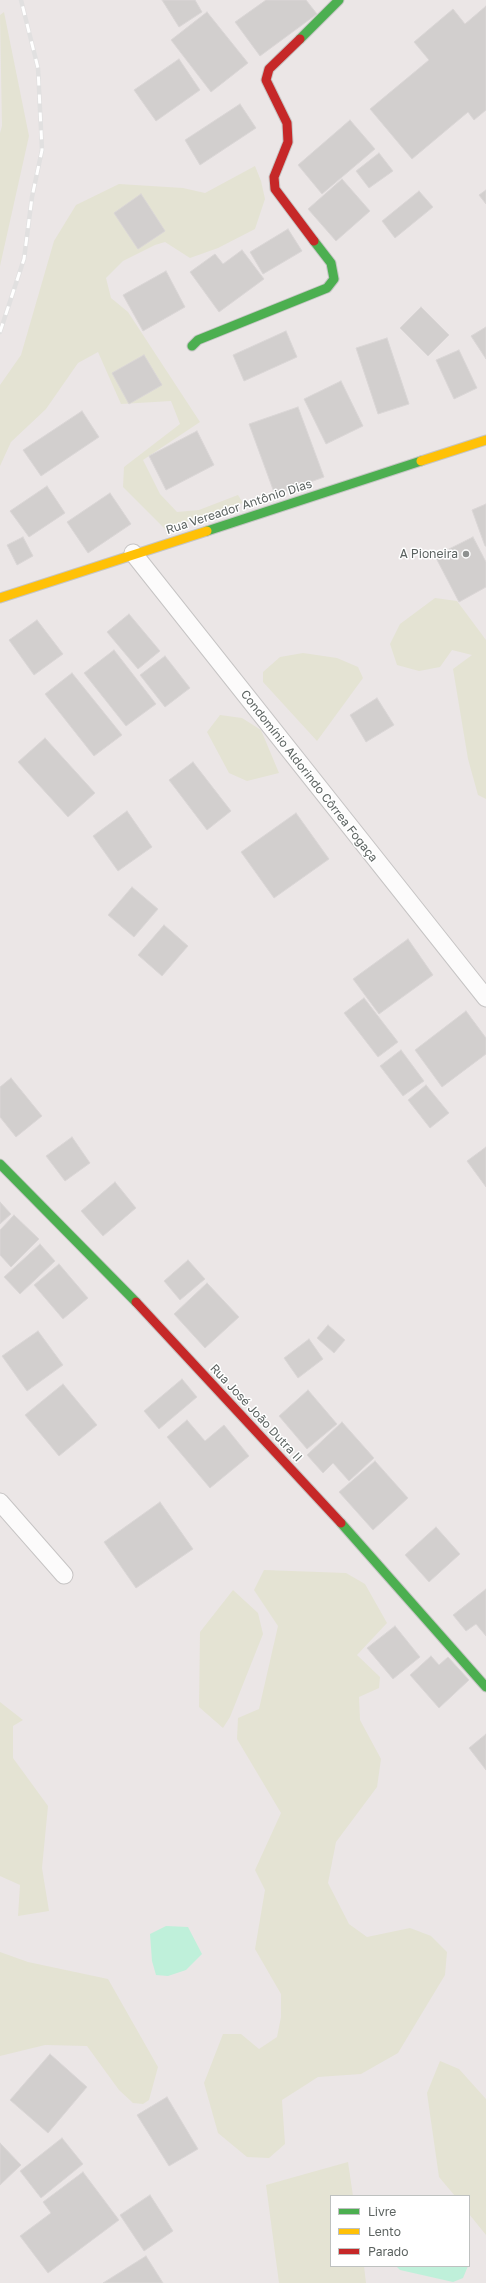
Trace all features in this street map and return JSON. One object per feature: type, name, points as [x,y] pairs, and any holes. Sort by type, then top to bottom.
[{"type":"street","points":[[192,346],[198,340],[327,288],[334,280],[332,263],[275,189],[274,177],[288,142],[287,123],[266,80],[269,69],[339,0]]},
{"type":"street","name":"Rua Vereador Antônio Dias","points":[[0,598],[133,553],[486,440]]},
{"type":"street","name":"Rua José João Dutra II","points":[[0,1164],[160,1327],[367,1551],[486,1687]]},
{"type":"lane","name":"Condomínio Aldorindo Côrrea Fogaça","points":[[133,553],[486,998]]},
{"type":"lane","points":[[0,1502],[64,1575]]},
{"type":"shaded area","points":[[4,12],[29,136],[0,266],[0,133],[2,126],[0,15]]},
{"type":"shaded area","points":[[255,166],[261,181],[265,199],[255,229],[218,248],[190,258],[165,242],[155,245],[123,261],[106,278],[111,298],[128,312],[200,422],[143,460],[160,494],[177,512],[199,510],[238,495],[243,503],[165,529],[123,487],[124,467],[180,424],[171,401],[121,404],[98,352],[78,363],[46,409],[11,442],[0,466],[0,385],[21,355],[54,241],[76,205],[119,184],[183,188],[205,193]]},
{"type":"shaded area","points":[[435,598],[457,601],[486,640],[486,799],[478,795],[468,759],[453,669],[472,655],[452,650],[440,667],[419,671],[397,665],[390,644],[400,624]]},
{"type":"shaded area","points":[[303,653],[337,658],[358,667],[363,678],[317,741],[263,682],[263,672],[280,657]]},
{"type":"shaded area","points":[[220,715],[242,718],[261,730],[279,773],[247,781],[229,773],[207,732]]},
{"type":"shaded area","points":[[264,1570],[346,1573],[365,1584],[387,1623],[357,1655],[380,1677],[379,1688],[359,1697],[360,1720],[381,1759],[377,1787],[336,1842],[328,1883],[349,1924],[367,1937],[410,1928],[431,1936],[447,1952],[445,1975],[398,2053],[361,2074],[318,2077],[282,2100],[285,2144],[269,2158],[247,2157],[218,2133],[204,2083],[223,2034],[241,2034],[259,2049],[277,2037],[281,2017],[281,1994],[255,1949],[265,1890],[255,1870],[281,1813],[237,1739],[238,1718],[259,1709],[278,1626],[254,1590]]},
{"type":"shaded area","points":[[233,1590],[258,1613],[263,1634],[230,1717],[223,1728],[199,1707],[200,1632]]},
{"type":"shaded area","points":[[0,1702],[23,1720],[13,1726],[13,1758],[48,1806],[42,1868],[49,1911],[18,1916],[20,1885],[0,1876]]},
{"type":"shaded area","points":[[166,1926],[188,1927],[202,1954],[186,1970],[168,1976],[156,1975],[152,1961],[150,1934]]},
{"type":"shaded area","points":[[0,1952],[28,1962],[108,1979],[158,2067],[149,2100],[143,2104],[133,2103],[119,2090],[87,2046],[45,2045],[0,2056]]},
{"type":"shaded area","points":[[440,2061],[459,2069],[486,2099],[486,2235],[470,2215],[470,2195],[454,2195],[439,2177],[427,2093]]},
{"type":"shaded area","points":[[348,2162],[353,2195],[330,2195],[330,2267],[364,2267],[366,2283],[279,2283],[266,2185]]},
{"type":"shaded area","points":[[397,2267],[468,2267],[463,2278],[453,2282],[400,2270]]},
{"type":"building","points":[[162,0],[195,0],[202,12],[179,27]]},
{"type":"building","points":[[266,0],[306,0],[317,14],[260,56],[235,22]]},
{"type":"building","points":[[486,6],[486,110],[474,120],[468,112],[412,159],[370,109],[429,60],[414,42],[453,9],[465,24]]},
{"type":"building","points":[[207,12],[248,63],[211,92],[171,40]]},
{"type":"building","points":[[179,59],[200,90],[156,121],[134,90]]},
{"type":"building","points":[[240,104],[256,128],[200,165],[185,140]]},
{"type":"building","points":[[350,120],[375,149],[322,194],[298,165]]},
{"type":"building","points":[[379,153],[393,171],[369,188],[356,171]]},
{"type":"building","points":[[342,179],[370,211],[336,241],[308,209]]},
{"type":"building","points":[[486,190],[486,204],[479,195]]},
{"type":"building","points":[[419,191],[433,207],[395,238],[382,221]]},
{"type":"building","points":[[141,194],[165,231],[138,249],[114,213]]},
{"type":"building","points":[[288,229],[302,251],[263,274],[250,252]]},
{"type":"building","points":[[242,250],[264,279],[219,312],[190,272],[215,254],[223,264]]},
{"type":"building","points":[[166,271],[185,307],[143,331],[123,295]]},
{"type":"building","points":[[421,307],[449,335],[428,356],[400,328]]},
{"type":"building","points":[[486,327],[486,359],[471,336]]},
{"type":"building","points":[[286,331],[297,357],[244,381],[233,355]]},
{"type":"building","points":[[387,338],[409,404],[378,414],[356,348]]},
{"type":"building","points":[[459,350],[477,388],[454,399],[436,360]]},
{"type":"building","points":[[144,355],[162,385],[129,404],[112,373]]},
{"type":"building","points":[[341,381],[363,426],[326,444],[304,399]]},
{"type":"building","points":[[298,407],[324,477],[275,495],[249,424]]},
{"type":"building","points":[[82,411],[99,437],[41,476],[23,450]]},
{"type":"building","points":[[197,431],[214,465],[166,490],[149,456]]},
{"type":"building","points":[[47,486],[65,513],[29,537],[10,511]]},
{"type":"building","points":[[110,493],[131,524],[88,553],[67,522]]},
{"type":"building","points":[[486,504],[486,546],[485,546],[472,510]]},
{"type":"building","points":[[23,537],[33,556],[17,565],[7,545]]},
{"type":"building","points":[[473,537],[486,562],[486,587],[459,602],[435,556]]},
{"type":"building","points":[[129,614],[160,651],[138,669],[107,632]]},
{"type":"building","points":[[37,620],[63,654],[34,675],[9,640]]},
{"type":"building","points":[[114,650],[156,704],[126,726],[84,673]]},
{"type":"building","points":[[165,656],[190,688],[165,707],[140,675]]},
{"type":"building","points":[[72,673],[122,735],[94,756],[45,694]]},
{"type":"building","points":[[377,698],[394,725],[366,742],[350,715]]},
{"type":"building","points":[[45,738],[95,793],[68,817],[18,762]]},
{"type":"building","points":[[193,762],[231,811],[207,830],[169,780]]},
{"type":"building","points":[[127,811],[152,847],[118,871],[93,836]]},
{"type":"building","points":[[296,813],[329,859],[274,898],[241,852]]},
{"type":"building","points":[[132,887],[158,909],[134,937],[108,915]]},
{"type":"building","points":[[164,925],[188,946],[162,976],[138,955]]},
{"type":"building","points":[[408,939],[433,975],[379,1014],[353,979]]},
{"type":"building","points":[[364,998],[398,1042],[378,1057],[344,1013]]},
{"type":"building","points":[[466,1011],[486,1038],[486,1054],[442,1087],[415,1050]]},
{"type":"building","points":[[401,1050],[424,1081],[403,1096],[380,1066]]},
{"type":"building","points":[[11,1078],[42,1116],[16,1137],[0,1117],[0,1087]]},
{"type":"building","points":[[426,1085],[449,1113],[430,1128],[408,1100]]},
{"type":"building","points":[[72,1137],[90,1163],[65,1181],[46,1156]]},
{"type":"building","points":[[486,1147],[486,1187],[467,1161]]},
{"type":"building","points":[[115,1182],[136,1208],[103,1236],[81,1211]]},
{"type":"building","points":[[0,1202],[11,1214],[0,1224]]},
{"type":"building","points":[[14,1215],[39,1239],[11,1267],[0,1255],[0,1230]]},
{"type":"building","points":[[40,1244],[55,1261],[20,1294],[4,1277]]},
{"type":"building","points":[[188,1260],[205,1279],[180,1300],[164,1281]]},
{"type":"building","points":[[59,1264],[88,1298],[63,1319],[34,1285]]},
{"type":"building","points":[[207,1283],[239,1317],[205,1348],[174,1314]]},
{"type":"building","points":[[328,1325],[345,1340],[334,1353],[317,1338]]},
{"type":"building","points":[[38,1331],[63,1365],[27,1391],[2,1356]]},
{"type":"building","points":[[309,1339],[323,1359],[298,1378],[284,1358]]},
{"type":"building","points":[[182,1379],[197,1397],[159,1429],[144,1411]]},
{"type":"building","points":[[63,1384],[97,1425],[59,1456],[25,1415]]},
{"type":"building","points":[[308,1390],[337,1424],[307,1449],[279,1416]]},
{"type":"building","points":[[187,1420],[205,1441],[224,1425],[249,1456],[210,1488],[167,1437]]},
{"type":"building","points":[[342,1422],[374,1458],[349,1481],[333,1463],[323,1473],[307,1455]]},
{"type":"building","points":[[375,1461],[408,1498],[373,1530],[339,1492]]},
{"type":"building","points":[[160,1502],[193,1549],[136,1588],[104,1542]]},
{"type":"building","points":[[436,1527],[460,1554],[429,1582],[405,1555]]},
{"type":"building","points":[[486,1589],[486,1636],[476,1624],[466,1631],[453,1615]]},
{"type":"building","points":[[395,1626],[420,1657],[393,1679],[367,1648]]},
{"type":"building","points":[[431,1656],[439,1665],[448,1657],[469,1680],[439,1708],[410,1675]]},
{"type":"building","points":[[486,1734],[486,1770],[469,1748]]},
{"type":"building","points":[[50,2054],[87,2087],[48,2133],[10,2100]]},
{"type":"building","points":[[167,2097],[198,2149],[169,2166],[137,2115]]},
{"type":"building","points":[[62,2138],[83,2164],[41,2198],[20,2171]]},
{"type":"building","points":[[0,2143],[21,2165],[0,2185]]},
{"type":"building","points":[[83,2172],[119,2220],[48,2273],[20,2236],[51,2213],[43,2202]]},
{"type":"building","points":[[150,2195],[173,2231],[144,2251],[120,2215]]},
{"type":"building","points":[[146,2256],[163,2283],[103,2283]]},
{"type":"railway","points":[[0,332],[24,259],[32,197],[42,150],[38,68],[21,0]]},
{"type":"traffic: fast","points":[[300,39],[339,0]]},
{"type":"traffic: fast","points":[[192,346],[198,340],[327,288],[334,279],[331,263],[314,241]]},
{"type":"traffic: fast","points":[[207,531],[421,461]]},
{"type":"traffic: fast","points":[[0,1164],[136,1302]]},
{"type":"traffic: fast","points":[[341,1523],[486,1687]]},
{"type":"traffic: slow","points":[[421,461],[486,440]]},
{"type":"traffic: slow","points":[[0,598],[207,531]]},
{"type":"traffic: jam","points":[[300,39],[269,69],[266,80],[287,123],[288,142],[274,177],[275,189],[314,241]]},
{"type":"traffic: jam","points":[[136,1302],[341,1523]]},
{"type":"place","name":"A Pioneira","points":[[466,554]]}]
